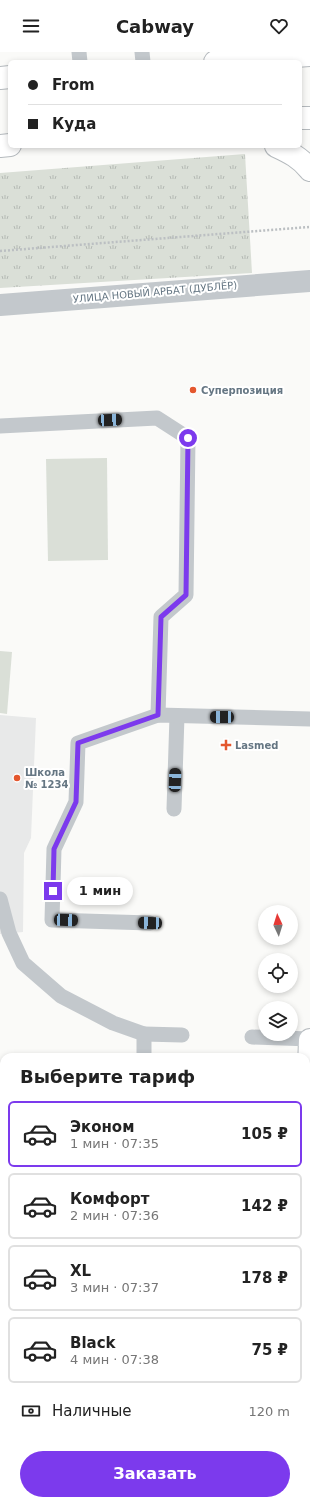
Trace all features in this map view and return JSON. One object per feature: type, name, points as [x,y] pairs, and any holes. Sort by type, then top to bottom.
[{"type":"main road","points":[[229,60],[262,52]]},
{"type":"main road","points":[[245,60],[310,55]]},
{"type":"main road","points":[[280,148],[304,162],[310,170]]},
{"type":"main road","points":[[310,1040],[310,1053]]},
{"type":"street","name":"УЛИЦА НОВЫЙ АРБАТ (ДУБЛЁР)","points":[[0,305],[310,281]]},
{"type":"lane","points":[[0,426],[157,418],[188,438],[186,595],[161,617],[158,715]]},
{"type":"lane","points":[[150,923],[52,920],[54,849],[76,802],[78,743],[158,715],[310,719]]},
{"type":"lane","points":[[174,809],[177,716]]},
{"type":"lane","points":[[0,899],[9,933],[23,963],[61,996],[113,1023],[144,1034],[182,1035]]},
{"type":"lane","points":[[144,1034],[144,1053]]},
{"type":"lane","points":[[252,1037],[310,1040]]},
{"type":"path","points":[[0,250],[309,227]]},
{"type":"shaded area","name":"Школа № 1234","points":[[0,715],[36,718],[31,838],[24,853],[23,932],[0,934]]},
{"type":"green space","points":[[245,154],[252,273],[0,288],[0,173]]},
{"type":"green space","points":[[107,458],[108,560],[48,561],[46,459]]},
{"type":"green space","points":[[0,651],[12,652],[7,714],[0,713]]},
{"type":"place","name":"Суперпозиция","points":[[193,390]]},
{"type":"place","name":"Lasmed","points":[[226,745]]},
{"type":"place","name":"Школа № 1234","points":[[17,778]]},
{"type":"route","points":[[53,891],[54,849],[76,802],[78,743],[158,715],[161,617],[186,595],[188,438]]}]
